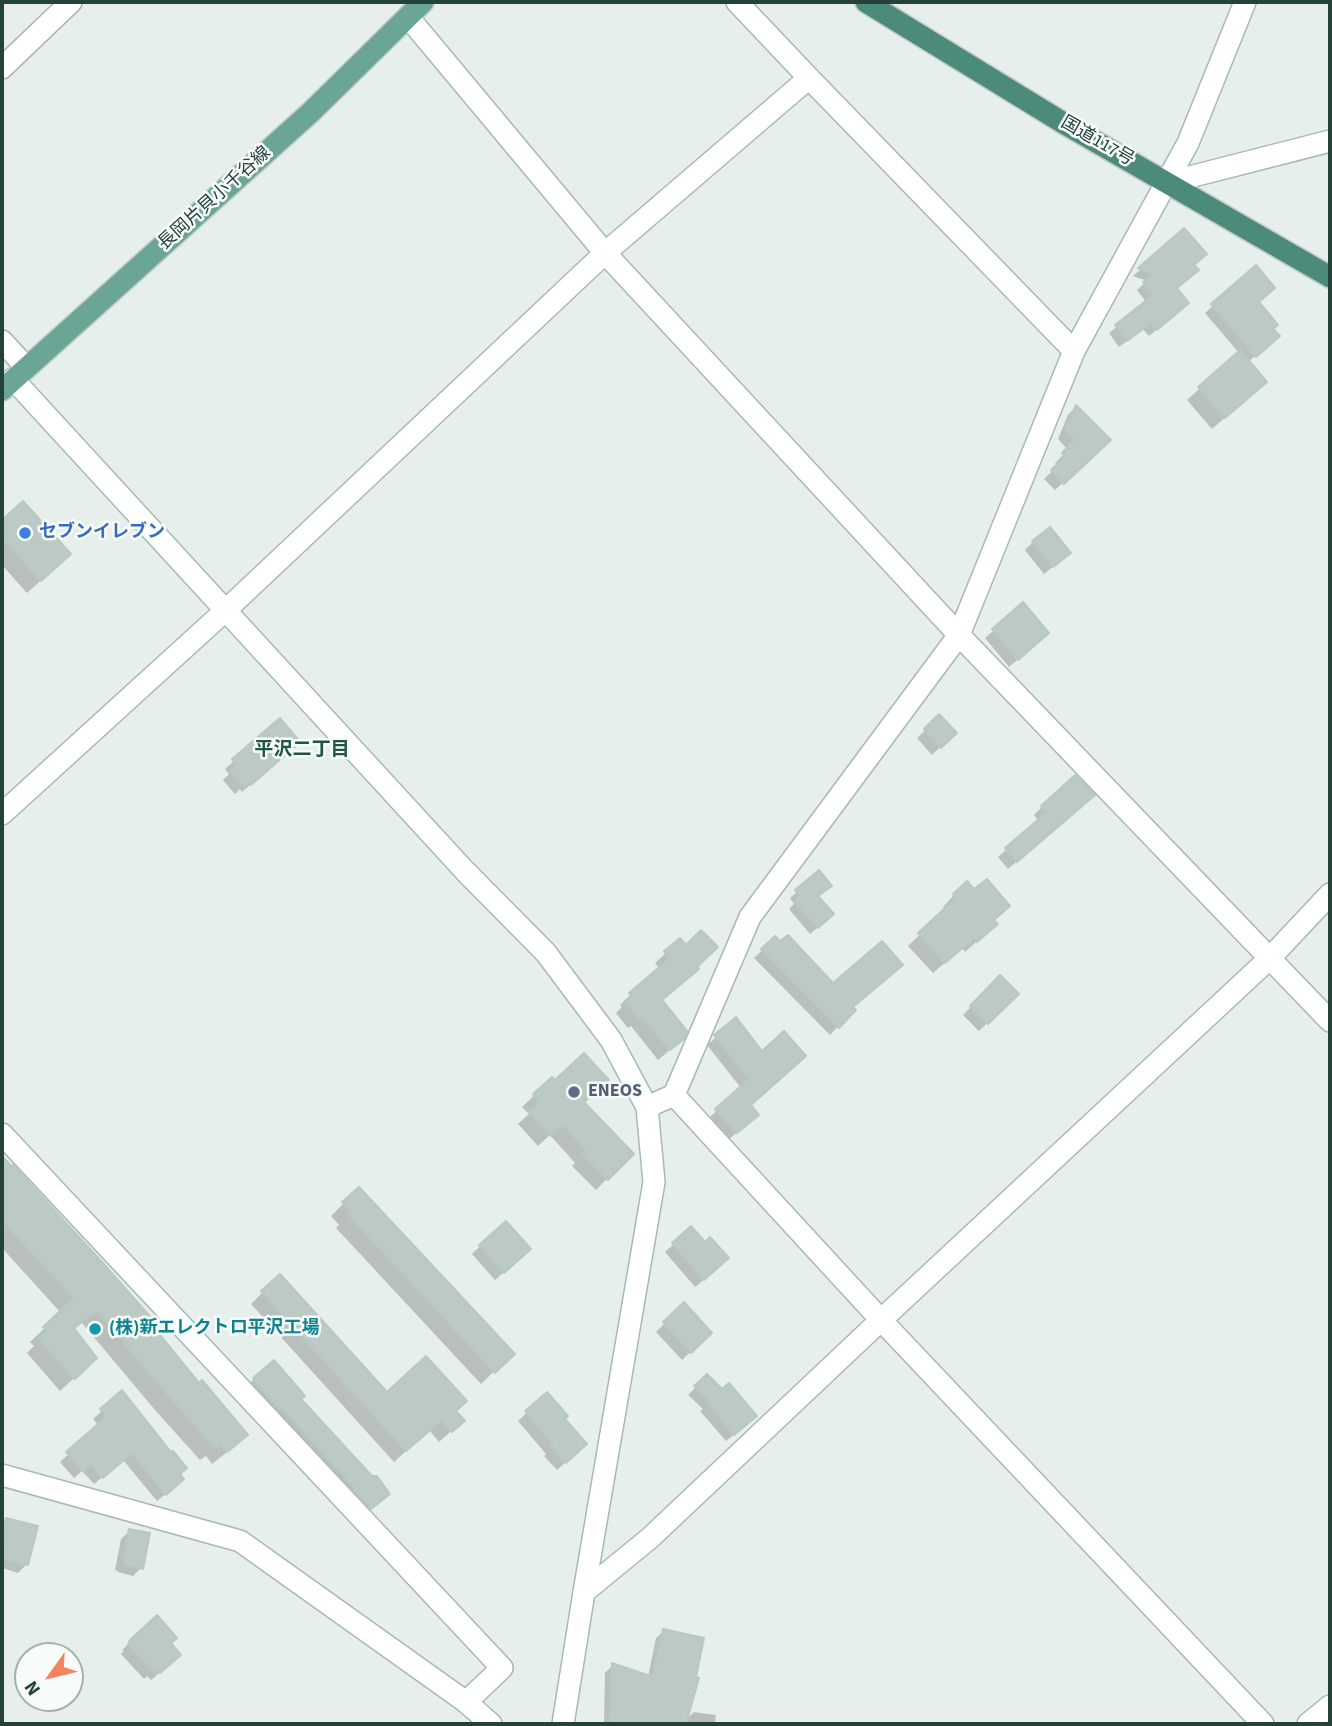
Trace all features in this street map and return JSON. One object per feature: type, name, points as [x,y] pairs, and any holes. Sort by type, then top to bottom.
[{"type":"highway","name":"国道117号","points":[[866,2],[1065,124],[1330,277]]},
{"type":"main road","name":"長岡片貝小千谷線","points":[[14,379],[312,112],[416,9]]},
{"type":"street","points":[[2,68],[71,2]]},
{"type":"street","points":[[737,2],[1074,351]]},
{"type":"street","points":[[648,1107],[674,1095],[750,917],[959,635],[1074,351],[1188,143],[1245,2]]},
{"type":"street","points":[[416,9],[605,253],[959,635],[1330,1021]]},
{"type":"street","points":[[2,814],[226,610],[605,253],[809,78]]},
{"type":"street","points":[[1166,183],[1330,141]]},
{"type":"street","points":[[2,341],[14,379],[466,871],[546,953],[611,1040],[648,1107],[654,1182],[563,1724]]},
{"type":"street","points":[[584,1592],[650,1538],[1270,958],[1330,894]]},
{"type":"street","points":[[674,1095],[881,1320],[1263,1724]]},
{"type":"street","points":[[2,1134],[502,1668],[466,1703]]},
{"type":"street","points":[[2,1475],[240,1541],[466,1703],[491,1724]]},
{"type":"street","points":[[1308,1724],[1330,1706]]},
{"type":"building","points":[[1184,228],[1207,254],[1194,265],[1199,270],[1177,288],[1189,303],[1157,330],[1151,323],[1127,341],[1115,325],[1153,295],[1143,282],[1153,274],[1138,268]]},
{"type":"building","points":[[1256,265],[1275,288],[1259,302],[1278,325],[1273,329],[1280,336],[1256,357],[1211,304]]},
{"type":"building","points":[[1240,350],[1267,382],[1225,418],[1198,387]]},
{"type":"building","points":[[1076,405],[1111,440],[1064,484],[1051,470],[1065,457],[1062,453],[1075,440],[1065,431]]},
{"type":"building","points":[[23,501],[71,554],[41,581],[2,538],[2,520]]},
{"type":"building","points":[[1050,527],[1071,553],[1053,567],[1032,541]]},
{"type":"building","points":[[1023,602],[1049,633],[1018,660],[992,629]]},
{"type":"building","points":[[939,714],[957,733],[941,748],[924,729]]},
{"type":"building","points":[[280,718],[300,742],[251,785],[249,782],[244,787],[230,771],[237,765],[232,759]]},
{"type":"building","points":[[1075,775],[1095,795],[1017,862],[1005,848],[1047,812],[1041,806]]},
{"type":"building","points":[[819,870],[832,886],[818,896],[834,914],[818,928],[794,901],[800,896],[795,890]]},
{"type":"building","points":[[987,879],[1010,906],[994,920],[998,924],[977,942],[974,938],[945,963],[918,933],[956,898],[953,894],[967,881],[974,889]]},
{"type":"building","points":[[701,930],[718,947],[698,966],[699,969],[662,1000],[687,1031],[684,1039],[670,1050],[625,1001],[632,996],[629,993],[670,958],[664,951],[680,938],[686,945]]},
{"type":"building","points":[[788,935],[833,983],[882,941],[903,965],[853,1007],[856,1010],[839,1028],[761,949],[775,936],[780,941]]},
{"type":"building","points":[[1000,975],[1019,994],[988,1024],[970,1006]]},
{"type":"building","points":[[736,1017],[762,1051],[784,1031],[806,1056],[751,1105],[759,1115],[737,1133],[715,1109],[749,1079],[714,1035]]},
{"type":"building","points":[[584,1053],[609,1080],[584,1102],[634,1154],[608,1180],[582,1154],[586,1150],[563,1124],[551,1136],[529,1112],[540,1102],[533,1094],[552,1077],[555,1080]]},
{"type":"building","points":[[2,1156],[102,1262],[154,1321],[151,1324],[199,1383],[202,1380],[248,1435],[227,1452],[220,1444],[215,1448],[97,1310],[74,1328],[97,1358],[75,1379],[49,1350],[39,1338],[47,1331],[43,1327],[74,1298],[2,1220]]},
{"type":"building","points":[[359,1187],[515,1354],[495,1373],[348,1214],[351,1211],[342,1202]]},
{"type":"building","points":[[506,1221],[531,1249],[504,1273],[479,1245]]},
{"type":"building","points":[[691,1226],[705,1242],[710,1237],[729,1258],[704,1280],[672,1243]]},
{"type":"building","points":[[280,1274],[387,1392],[426,1356],[467,1401],[456,1411],[465,1421],[452,1432],[442,1420],[406,1451],[261,1291]]},
{"type":"building","points":[[684,1302],[712,1333],[691,1353],[663,1322]]},
{"type":"building","points":[[274,1360],[305,1396],[301,1399],[372,1476],[377,1476],[390,1494],[371,1509],[354,1490],[356,1489],[253,1378]]},
{"type":"building","points":[[707,1374],[722,1389],[729,1383],[757,1416],[734,1435],[707,1402],[709,1400],[694,1386]]},
{"type":"building","points":[[122,1390],[187,1468],[180,1474],[184,1479],[166,1495],[132,1453],[103,1478],[91,1464],[83,1471],[66,1452],[106,1417],[100,1409]]},
{"type":"building","points":[[547,1392],[568,1416],[565,1419],[587,1444],[566,1463],[525,1411]]},
{"type":"building","points":[[6,1518],[38,1526],[28,1565],[3,1559],[6,1547],[2,1546],[2,1522],[5,1522]]},
{"type":"building","points":[[129,1529],[150,1533],[143,1569],[123,1562]]},
{"type":"building","points":[[157,1615],[177,1638],[171,1643],[181,1655],[160,1673],[157,1669],[154,1672],[128,1644]]},
{"type":"building","points":[[663,1629],[704,1638],[696,1677],[699,1678],[686,1724],[610,1723],[612,1663],[653,1677]]},
{"type":"place","name":"セブンイレブン","points":[[25,533]]},
{"type":"place","name":"ENEOS","points":[[574,1092]]},
{"type":"place","name":"(株)新エレクトロ平沢工場","points":[[95,1329]]},
{"type":"district","name":"平沢二丁目","points":[[302,751]]}]
